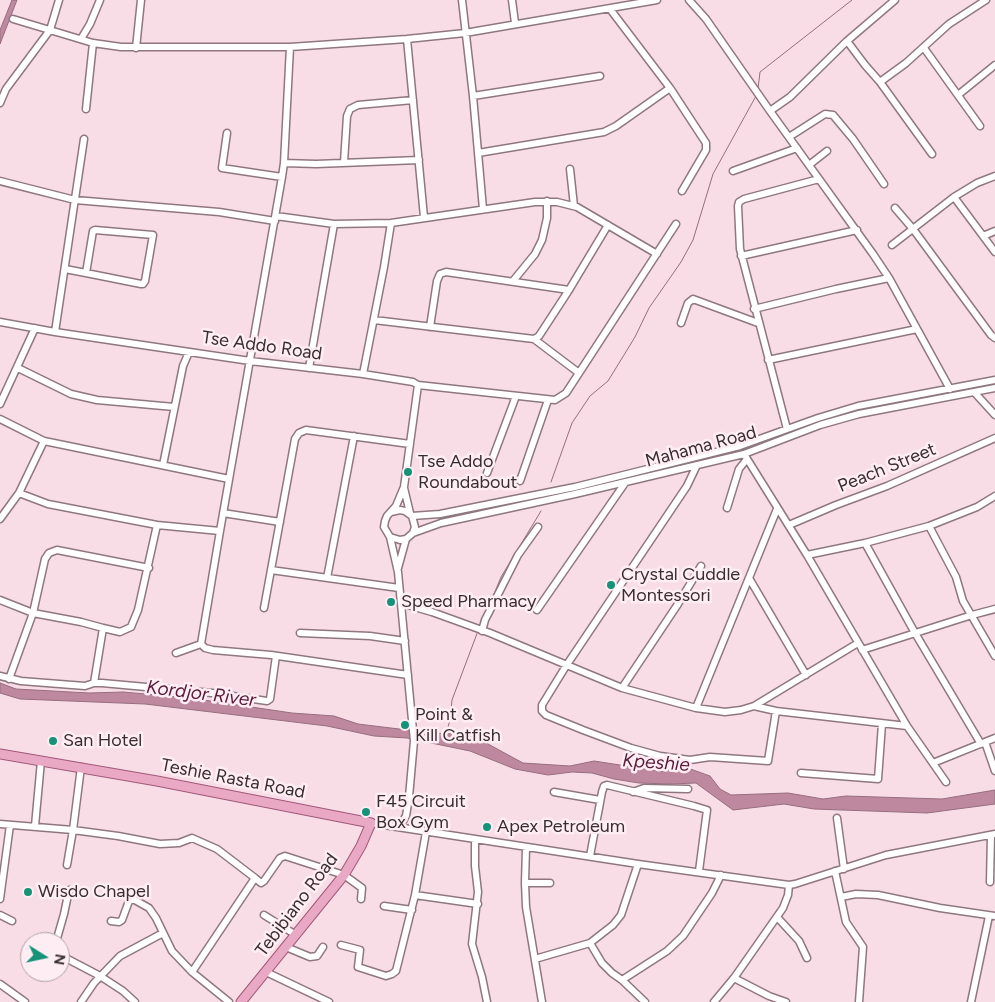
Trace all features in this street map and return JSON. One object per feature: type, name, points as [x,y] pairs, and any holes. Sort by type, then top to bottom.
[{"type":"main road","name":"Teshie Rasta Road","points":[[0,754],[80,767],[371,823]]},
{"type":"main road","name":"Tebibiano Road","points":[[241,1002],[344,876],[361,846],[371,823]]},
{"type":"street","points":[[0,103],[6,89],[50,30],[59,0]]},
{"type":"street","points":[[81,39],[90,24],[100,0]]},
{"type":"street","points":[[136,48],[141,0]]},
{"type":"street","points":[[462,0],[483,209]]},
{"type":"street","points":[[512,0],[515,23]]},
{"type":"street","points":[[13,19],[93,43],[136,48],[290,48],[407,39],[465,32],[657,0]]},
{"type":"street","points":[[689,0],[706,19],[789,138],[857,230],[889,278],[950,390]]},
{"type":"street","points":[[770,111],[790,97],[847,40],[894,0]]},
{"type":"street","points":[[880,82],[924,48],[949,24],[985,0]]},
{"type":"street","points":[[610,9],[670,88],[707,147],[682,191]]},
{"type":"street","points":[[407,39],[424,217]]},
{"type":"street","points":[[847,40],[932,154]]},
{"type":"street","points":[[86,110],[93,43]]},
{"type":"street","points":[[290,48],[284,163],[276,219],[201,638],[202,644],[205,648],[213,650],[276,656],[408,675]]},
{"type":"street","points":[[924,48],[980,126]]},
{"type":"street","points":[[958,95],[995,65]]},
{"type":"street","points":[[473,96],[600,76]]},
{"type":"street","points":[[478,153],[604,132],[616,126],[670,88]]},
{"type":"street","points":[[344,162],[347,116],[350,109],[358,105],[413,100]]},
{"type":"street","points":[[789,138],[825,114],[832,115],[853,139],[884,184]]},
{"type":"street","points":[[228,133],[222,168],[282,178]]},
{"type":"street","points":[[55,332],[84,139]]},
{"type":"street","points":[[734,170],[797,148]]},
{"type":"street","points":[[809,165],[827,151]]},
{"type":"street","points":[[284,163],[419,160]]},
{"type":"street","points":[[570,170],[574,206]]},
{"type":"street","points":[[892,245],[954,197],[977,183],[995,176]]},
{"type":"street","points":[[787,429],[741,256],[738,206],[739,202],[744,199],[819,178]]},
{"type":"street","points":[[0,181],[75,200],[334,224],[391,223],[483,209],[547,201],[557,202],[574,206],[595,216],[657,254]]},
{"type":"street","points":[[954,197],[995,252]]},
{"type":"street","points":[[513,281],[535,254],[542,240],[547,218],[547,201]]},
{"type":"street","points":[[895,208],[914,229],[990,335],[995,338]]},
{"type":"street","points":[[363,374],[391,223]]},
{"type":"street","points":[[309,368],[334,224]]},
{"type":"street","points":[[520,481],[548,400],[555,400],[566,393],[676,224]]},
{"type":"street","points":[[534,340],[539,336],[569,290],[608,225]]},
{"type":"street","points":[[65,269],[143,284],[152,235],[95,230],[93,232],[86,273]]},
{"type":"street","points":[[741,256],[857,230]]},
{"type":"street","points":[[983,236],[995,231]]},
{"type":"street","points":[[430,328],[436,280],[440,274],[446,272],[569,290]]},
{"type":"street","points":[[754,309],[889,278]]},
{"type":"street","points":[[681,323],[688,303],[693,298],[758,323]]},
{"type":"street","points":[[374,320],[534,340],[580,373]]},
{"type":"street","name":"Tse Addo Road","points":[[0,322],[250,361],[363,374],[413,382],[418,385],[548,400]]},
{"type":"street","points":[[0,404],[36,328]]},
{"type":"street","points":[[768,360],[917,329]]},
{"type":"street","points":[[163,466],[183,366],[189,352]]},
{"type":"street","points":[[18,368],[71,394],[97,400],[174,407]]},
{"type":"street","name":"Mahama Road","points":[[411,514],[440,514],[575,487],[740,446],[858,406],[995,380]]},
{"type":"street","points":[[399,827],[406,816],[407,809],[413,760],[413,722],[398,572],[390,537],[384,527],[385,521],[400,498],[404,487],[418,385]]},
{"type":"street","name":"Mahama Road","points":[[413,533],[441,523],[625,483],[697,465],[746,456],[820,425],[859,414],[995,388]]},
{"type":"street","points":[[975,392],[995,415]]},
{"type":"street","points":[[487,472],[516,396]]},
{"type":"street","points":[[0,418],[44,441],[229,479]]},
{"type":"street","points":[[264,608],[294,438],[306,430],[410,444]]},
{"type":"street","points":[[327,578],[354,436]]},
{"type":"street","name":"Peach Street","points":[[789,525],[887,486],[995,438]]},
{"type":"street","points":[[0,519],[19,493],[44,441]]},
{"type":"street","points":[[727,508],[739,469],[746,456]]},
{"type":"street","points":[[746,456],[807,555],[907,726],[946,782]]},
{"type":"street","points":[[697,465],[687,486],[566,666],[542,706],[542,712],[631,748],[660,756],[690,760],[710,757],[768,761],[776,712]]},
{"type":"street","points":[[537,610],[625,483]]},
{"type":"street","points":[[390,537],[400,540],[406,539],[413,533],[414,521],[404,487]]},
{"type":"street","points":[[19,493],[48,504],[157,525],[220,531]]},
{"type":"street","points":[[807,555],[865,543],[929,526],[977,507],[995,496]]},
{"type":"street","points":[[696,708],[777,508]]},
{"type":"street","points":[[391,512],[400,510],[411,514]]},
{"type":"street","points":[[223,513],[280,522]]},
{"type":"street","points":[[0,600],[33,612],[120,632],[131,627],[138,610],[149,568],[157,525]]},
{"type":"street","points":[[929,526],[956,577],[963,601],[995,656]]},
{"type":"street","points":[[482,630],[485,620],[518,555],[538,527]]},
{"type":"street","points":[[398,572],[406,539]]},
{"type":"street","points":[[865,543],[914,633],[983,743],[995,771]]},
{"type":"street","points":[[9,678],[33,612],[45,559],[49,553],[57,550],[149,568]]},
{"type":"street","points":[[622,688],[701,566]]},
{"type":"street","points":[[271,570],[399,588]]},
{"type":"street","points":[[749,578],[806,675]]},
{"type":"street","points":[[401,603],[482,630],[622,688],[696,708],[725,712],[754,706],[858,643]]},
{"type":"street","points":[[862,650],[972,614],[995,609]]},
{"type":"street","points":[[94,683],[103,628]]},
{"type":"street","points":[[300,633],[370,636],[405,641]]},
{"type":"street","points":[[176,653],[202,644]]},
{"type":"street","points":[[0,676],[21,681],[85,686],[94,683],[212,693],[267,701],[270,699],[276,656]]},
{"type":"street","points":[[754,706],[776,712],[907,726]]},
{"type":"street","points":[[801,773],[878,779],[882,724]]},
{"type":"street","points":[[933,763],[995,738]]},
{"type":"street","points":[[35,826],[41,761]]},
{"type":"street","points":[[67,865],[80,767]]},
{"type":"street","points":[[590,856],[600,800],[604,786],[607,785],[707,810],[699,872]]},
{"type":"street","points":[[633,792],[644,788],[688,789]]},
{"type":"street","points":[[554,792],[600,800]]},
{"type":"street","points":[[837,818],[844,868]]},
{"type":"street","points":[[371,823],[789,885],[894,853],[993,835],[990,882]]},
{"type":"street","points":[[0,824],[73,830],[160,844],[178,843],[192,838],[217,849],[261,883],[264,882],[282,856],[344,876],[362,888],[361,899]]},
{"type":"street","points":[[0,899],[10,825]]},
{"type":"street","points":[[341,945],[360,950],[358,967],[386,976],[396,971],[416,895],[426,832]]},
{"type":"street","points":[[475,839],[478,904],[472,944],[482,976],[486,1002]]},
{"type":"street","points":[[526,847],[526,907],[542,1002]]},
{"type":"street","points":[[535,959],[590,943],[614,925],[621,915],[638,864]]},
{"type":"street","points":[[835,871],[846,922],[863,947],[859,1002]]},
{"type":"street","points":[[622,980],[667,951],[683,936],[712,893],[721,875]]},
{"type":"street","points":[[192,972],[255,878]]},
{"type":"street","points":[[525,883],[550,883]]},
{"type":"street","points":[[714,1002],[734,978],[777,917],[786,901],[789,885]]},
{"type":"street","points":[[59,932],[69,890]]},
{"type":"street","points":[[840,897],[856,894],[878,895],[992,916],[971,1002]]},
{"type":"street","points":[[416,895],[478,904]]},
{"type":"street","points":[[111,921],[119,922],[122,920],[130,901],[133,899],[149,908],[172,951],[192,972],[229,1002]]},
{"type":"street","points":[[384,906],[412,910]]},
{"type":"street","points":[[0,915],[12,921]]},
{"type":"street","points":[[264,915],[296,935]]},
{"type":"street","points":[[777,917],[799,940],[807,958]]},
{"type":"street","points":[[81,1002],[100,976],[120,956],[163,932]]},
{"type":"street","points":[[590,943],[602,963],[645,1002]]},
{"type":"street","points":[[286,947],[310,957],[317,956],[323,947]]},
{"type":"street","points":[[70,960],[123,990],[135,1002]]},
{"type":"street","points":[[266,972],[325,1001]]},
{"type":"street","points":[[734,978],[786,1002]]},
{"type":"street","points":[[0,984],[25,1002]]},
{"type":"shaded area","points":[[12,0],[17,0],[0,44],[0,30]]},
{"type":"shaded area","points":[[0,683],[16,689],[89,693],[123,692],[190,698],[292,713],[334,716],[358,724],[432,733],[458,734],[477,738],[523,763],[570,766],[594,761],[665,772],[673,767],[682,766],[710,776],[720,789],[731,795],[788,793],[823,799],[846,796],[942,799],[995,790],[995,804],[927,813],[814,809],[784,804],[733,810],[696,783],[639,783],[592,773],[572,772],[548,775],[515,769],[470,751],[407,738],[374,736],[327,726],[145,704],[20,699],[0,693]]},
{"type":"waterway","points":[[758,89],[760,72],[852,0]]},
{"type":"waterway","points":[[551,482],[572,423],[590,396],[608,381],[635,337],[649,308],[681,262],[693,240],[713,174],[756,96]]},
{"type":"waterway","points":[[490,604],[501,577],[541,511]]},
{"type":"waterway","points":[[446,734],[450,720],[452,700],[478,631]]},
{"type":"place","name":"Tse Addo Roundabout","points":[[408,472]]},
{"type":"place","name":"Crystal Cuddle Montessori","points":[[611,585]]},
{"type":"place","name":"Speed Pharmacy","points":[[391,602]]},
{"type":"place","name":"Point & Kill Catfish","points":[[405,725]]},
{"type":"place","name":"San Hotel","points":[[53,741]]},
{"type":"place","name":"F45 Circuit Box Gym","points":[[366,812]]},
{"type":"place","name":"Apex Petroleum","points":[[487,827]]},
{"type":"place","name":"Wisdo Chapel","points":[[28,892]]},
{"type":"water label","name":"Kordjor River","points":[[201,694]]},
{"type":"water label","name":"Kpeshie","points":[[656,763]]}]
